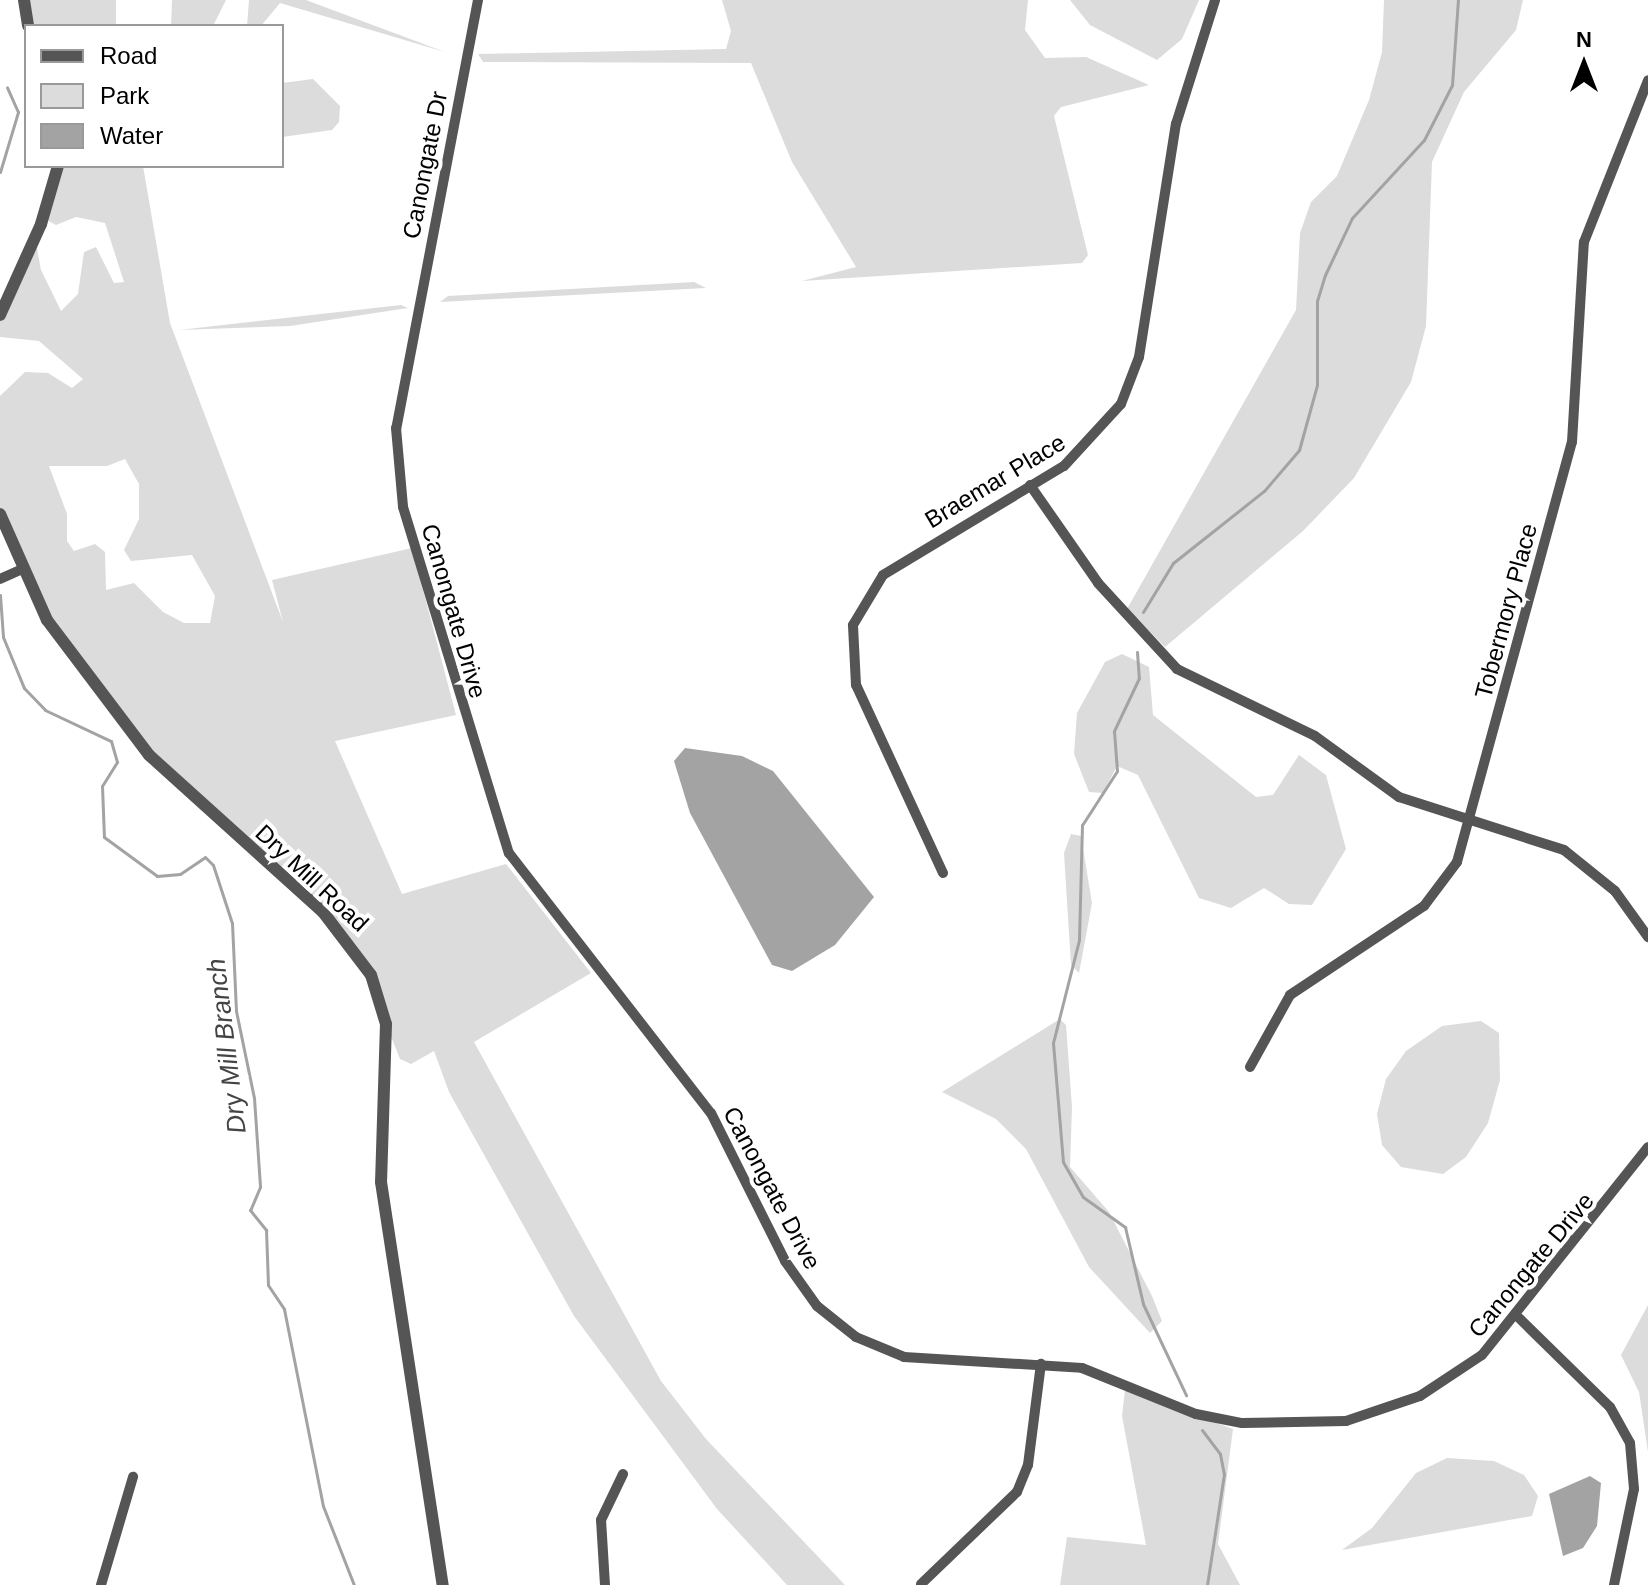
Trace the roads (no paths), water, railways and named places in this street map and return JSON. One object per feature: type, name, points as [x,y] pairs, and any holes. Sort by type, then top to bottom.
[{"type":"street","points":[[24,0],[28,24]]},
{"type":"street","name":"Canongate Dr","points":[[413,338],[478,0]]},
{"type":"street","name":"Braemar Place","points":[[943,873],[856,685],[853,625],[864,597],[894,566],[1030,485],[1094,440],[1132,381],[1176,124],[1215,0]]},
{"type":"street","name":"Tobermory Place","points":[[1250,1067],[1290,995],[1434,898],[1451,875],[1471,819],[1572,442],[1584,242],[1648,80]]},
{"type":"street","points":[[0,315],[57,168]]},
{"type":"street","name":"Canongate Drive","points":[[413,338],[396,428],[400,495],[498,825],[517,867],[711,1113],[792,1274],[826,1315],[904,1357],[1041,1364],[1100,1372],[1209,1417],[1320,1425],[1372,1415],[1432,1389],[1519,1318],[1648,1147]]},
{"type":"street","points":[[1030,485],[1098,583],[1177,669],[1315,736],[1399,797],[1471,819],[1580,861],[1615,891],[1648,937]]},
{"type":"street","name":"Dry Mill Road","points":[[0,514],[20,570],[47,620],[149,755],[323,912],[371,975],[386,1024],[386,1222],[443,1585]]},
{"type":"street","points":[[0,579],[20,570]]},
{"type":"street","points":[[1519,1318],[1610,1407],[1630,1443],[1634,1489],[1614,1585]]},
{"type":"street","points":[[921,1584],[1017,1492],[1031,1450],[1041,1364]]},
{"type":"street","points":[[605,1585],[600,1528],[623,1474]]},
{"type":"street","points":[[101,1585],[133,1477]]},
{"type":"water","points":[[685,748],[742,756],[773,771],[874,897],[835,945],[792,971],[772,965],[690,813],[674,761]]},
{"type":"water","points":[[1590,1476],[1601,1483],[1597,1526],[1583,1548],[1563,1556],[1549,1494]]},
{"type":"waterway","points":[[1143,612],[1173,563],[1264,491],[1299,450],[1317,385],[1317,301],[1325,275],[1352,218],[1424,140],[1452,85],[1458,0]]},
{"type":"waterway","name":"Dry Mill Branch","points":[[0,172],[18,112],[7,87]]},
{"type":"waterway","name":"Dry Mill Branch","points":[[0,595],[3,637],[24,688],[45,710],[111,741],[117,762],[102,786],[104,837],[157,876],[180,874],[205,857],[213,865],[232,923],[236,1011],[254,1098],[260,1187],[250,1210],[266,1230],[268,1285],[284,1309],[323,1506],[354,1585]]},
{"type":"waterway","points":[[1137,652],[1139,678],[1114,731],[1117,771],[1082,825],[1079,940],[1053,1043],[1063,1162],[1083,1197],[1125,1227],[1143,1304],[1186,1395]]},
{"type":"waterway","points":[[1202,1430],[1220,1454],[1224,1474],[1207,1585]]}]
